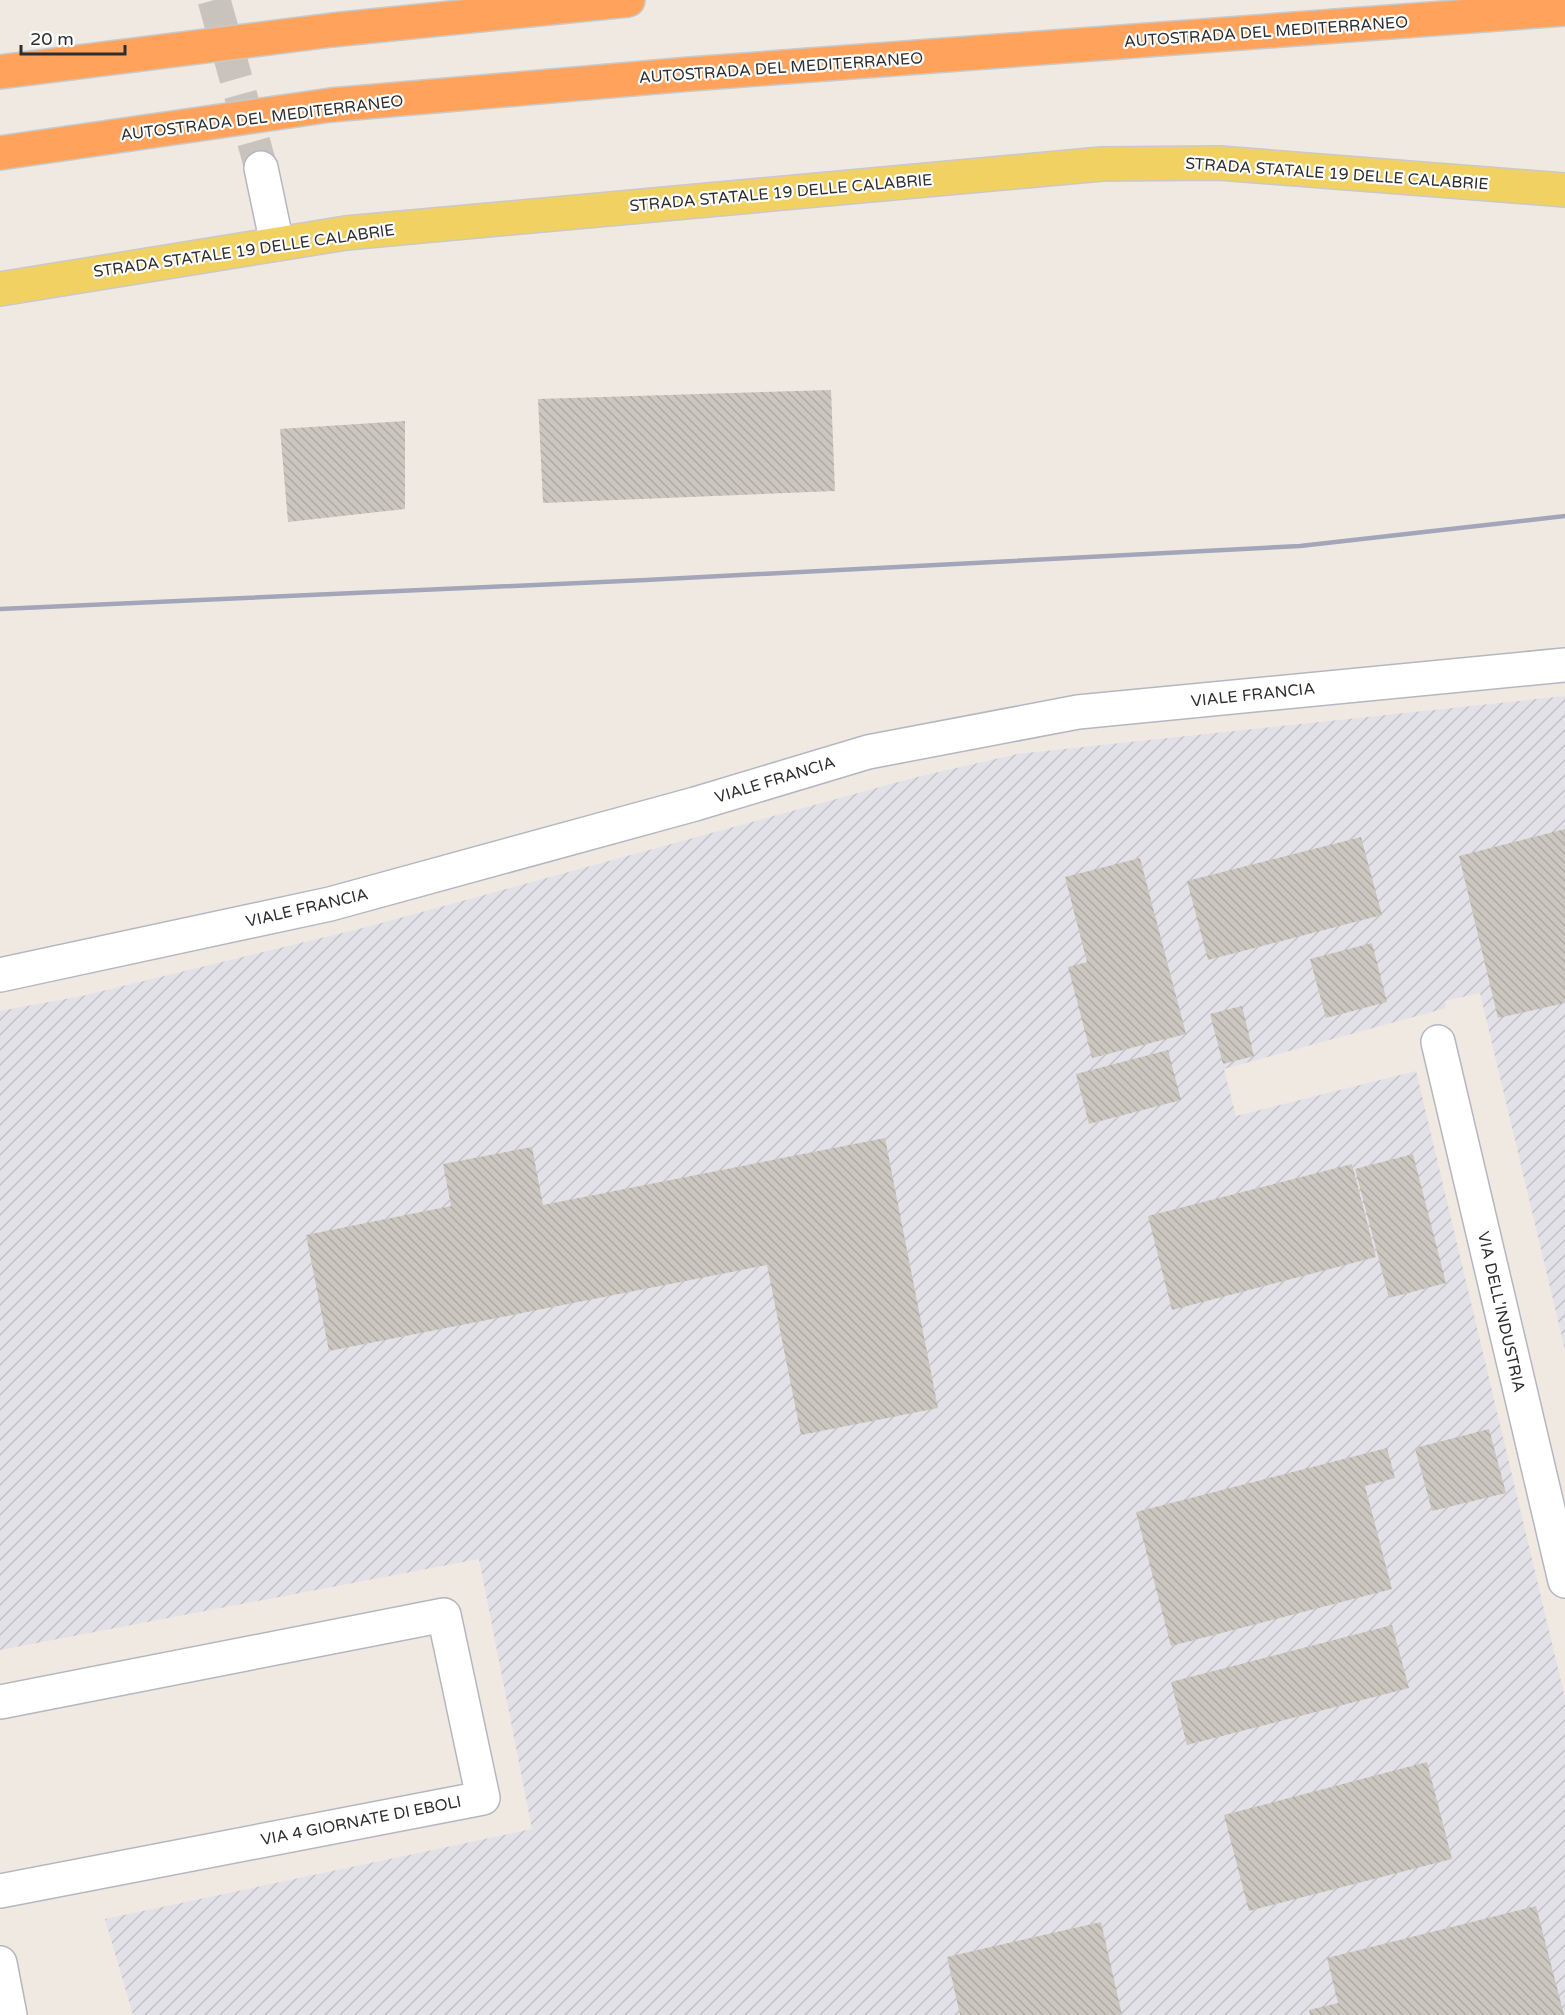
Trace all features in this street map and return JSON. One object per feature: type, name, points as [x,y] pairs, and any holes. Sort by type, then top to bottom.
[{"type":"highway","points":[[0,72],[332,30],[628,0]]},
{"type":"highway","name":"AUTOSTRADA DEL MEDITERRANEO","points":[[0,153],[332,105],[690,74],[1565,9]]},
{"type":"main road","name":"STRADA STATALE 19 DELLE CALABRIE","points":[[0,289],[346,233],[1102,164],[1219,163],[1565,190]]},
{"type":"street","points":[[261,168],[277,244]]},
{"type":"street","name":"VIALE FRANCIA","points":[[0,975],[330,904],[695,804],[868,752],[1078,712],[1565,664]]},
{"type":"street","name":"VIA DELL'INDUSTRIA","points":[[1438,1042],[1565,1581]]},
{"type":"street","name":"VIA 4 GIORNATE DI EBOLI","points":[[0,1702],[444,1615],[483,1797],[0,1892]]},
{"type":"street","points":[[0,1963],[10,2015]]},
{"type":"shaded area","points":[[1565,696],[1565,1350],[1480,993],[1445,1001],[1446,1008],[1224,1069],[1236,1116],[1416,1071],[1565,1698],[1565,2015],[133,2015],[105,1919],[532,1829],[479,1559],[0,1650],[0,1011],[82,996],[367,927],[913,778],[1017,754]]},
{"type":"building","points":[[831,390],[835,491],[543,503],[538,399]]},
{"type":"building","points":[[405,421],[405,509],[288,522],[280,429]]},
{"type":"building","points":[[1565,829],[1565,1003],[1498,1018],[1459,856]]},
{"type":"building","points":[[1361,837],[1382,915],[1208,960],[1187,881]]},
{"type":"building","points":[[1140,858],[1186,1034],[1092,1058],[1068,967],[1087,962],[1065,877]]},
{"type":"building","points":[[1372,943],[1387,1002],[1326,1018],[1310,959]]},
{"type":"building","points":[[1242,1006],[1254,1056],[1223,1064],[1210,1014]]},
{"type":"building","points":[[1168,1050],[1181,1100],[1089,1124],[1076,1074]]},
{"type":"building","points":[[885,1138],[938,1408],[801,1435],[767,1265],[329,1351],[306,1235],[451,1206],[443,1164],[532,1147],[543,1205]]},
{"type":"building","points":[[1413,1154],[1446,1283],[1389,1298],[1355,1169]]},
{"type":"building","points":[[1352,1164],[1376,1257],[1172,1310],[1148,1216]]},
{"type":"building","points":[[1489,1429],[1506,1493],[1432,1511],[1415,1448]]},
{"type":"building","points":[[1387,1448],[1395,1478],[1365,1486],[1392,1589],[1171,1646],[1136,1512]]},
{"type":"building","points":[[1392,1625],[1409,1688],[1187,1745],[1171,1682]]},
{"type":"building","points":[[1427,1762],[1452,1859],[1249,1911],[1224,1815]]},
{"type":"building","points":[[1536,1906],[1564,2015],[1310,2015],[1309,2010],[1338,2003],[1327,1958]]},
{"type":"building","points":[[1101,1922],[1122,2015],[960,2015],[947,1957]]},
{"type":"tunnel","points":[[214,0],[261,168]]},
{"type":"railway","points":[[0,609],[646,580],[1300,546],[1565,516]]}]
